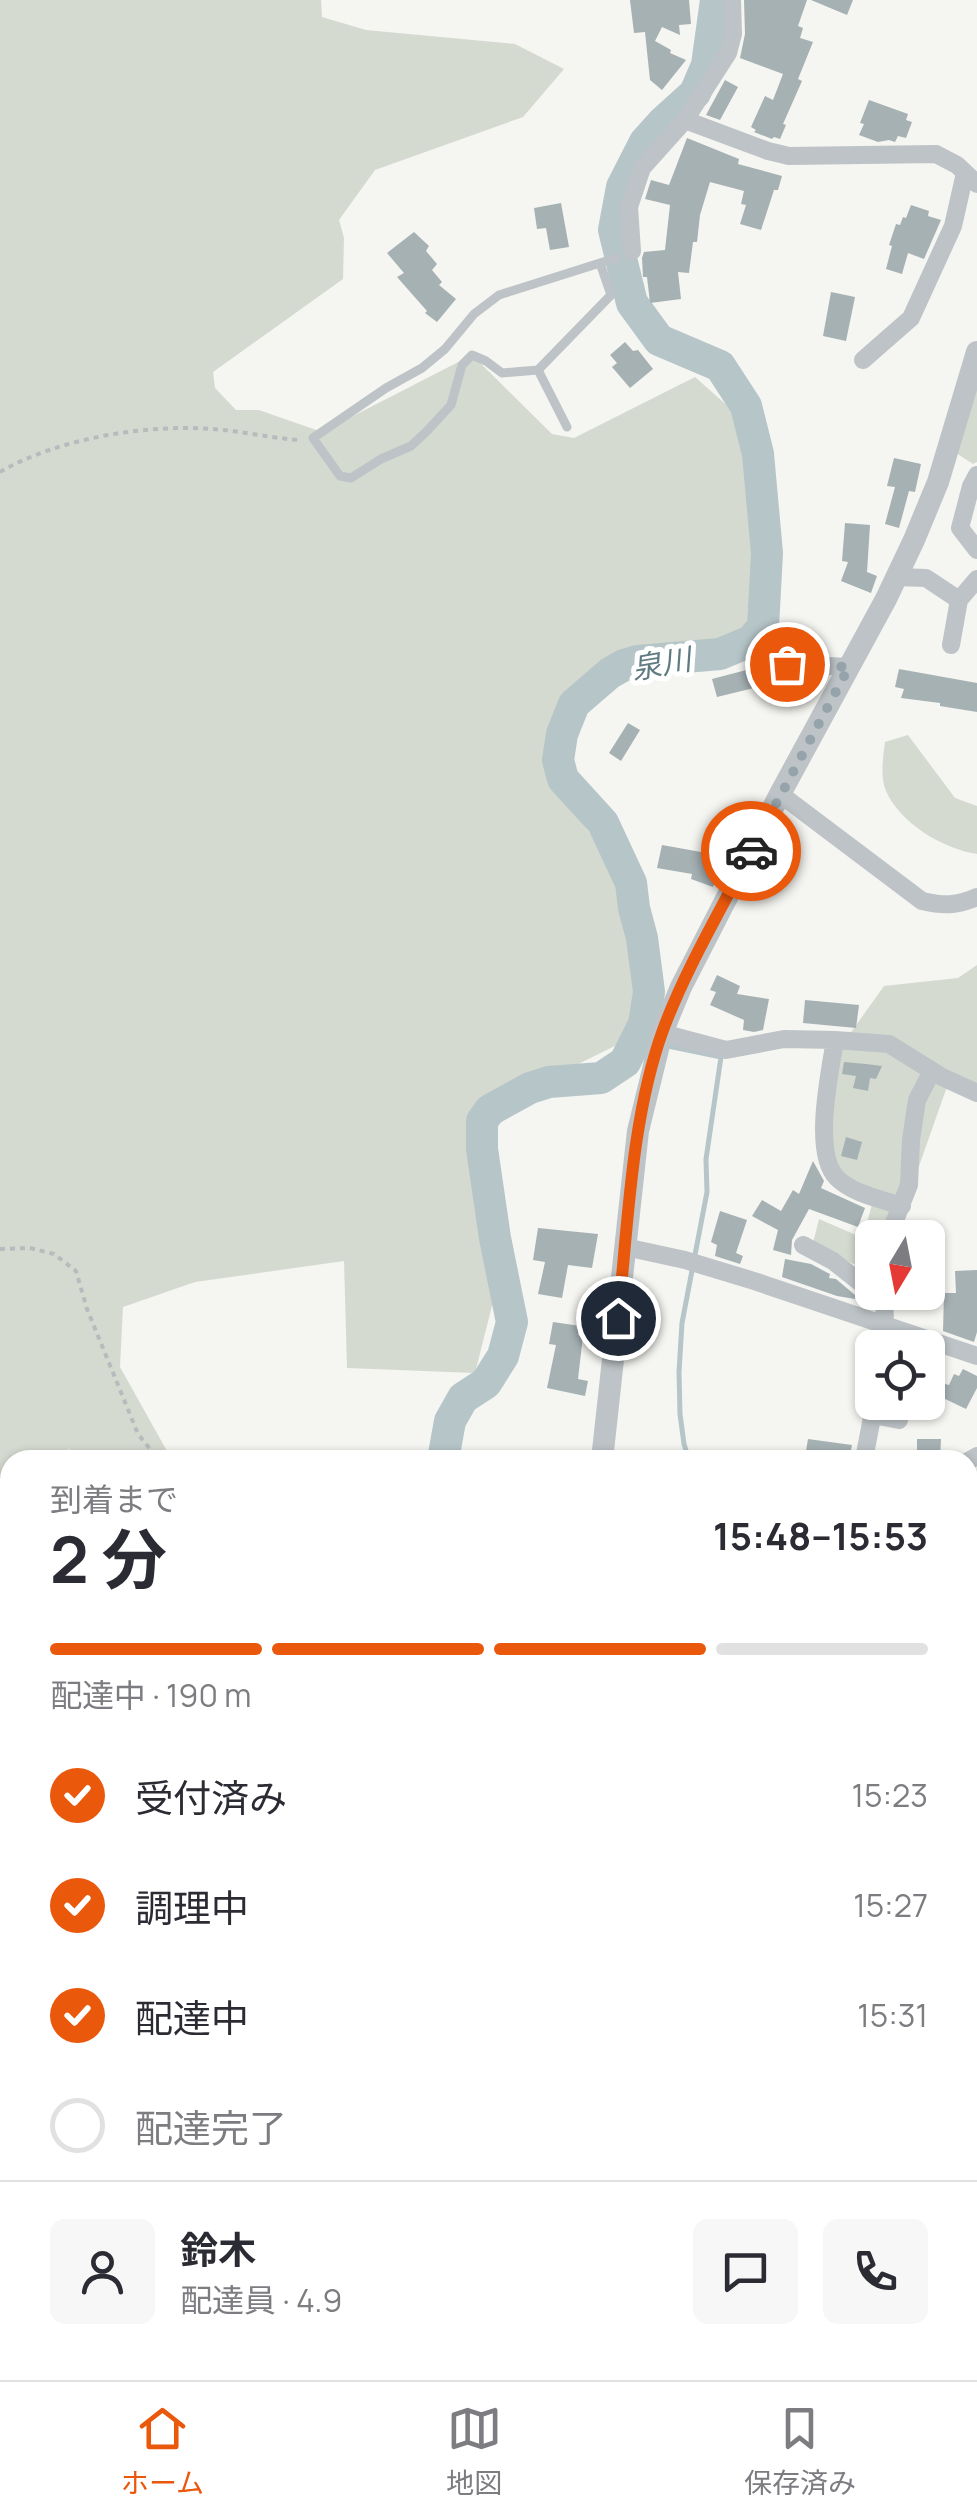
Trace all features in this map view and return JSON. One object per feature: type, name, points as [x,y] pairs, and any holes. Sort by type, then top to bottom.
[{"type":"street","points":[[624,254],[629,206],[642,168],[685,120],[728,53],[733,34],[732,0]]},
{"type":"street","points":[[685,120],[790,156],[936,154],[971,178],[911,318],[863,360]]},
{"type":"street","points":[[603,1450],[638,1132],[662,1033],[680,987],[896,578],[938,482],[977,352]]},
{"type":"street","points":[[977,475],[960,528],[977,550]]},
{"type":"street","points":[[896,578],[926,578],[959,600]]},
{"type":"street","points":[[950,645],[959,600],[977,580]]},
{"type":"street","points":[[787,664],[849,667]]},
{"type":"street","points":[[780,794],[922,901],[956,905],[977,897]]},
{"type":"street","points":[[662,1033],[726,1050],[784,1039],[890,1044],[977,1094]]},
{"type":"street","points":[[835,1040],[823,1128],[828,1161],[838,1180],[902,1206]]},
{"type":"street","points":[[896,1220],[909,1185],[917,1100],[932,1071]]},
{"type":"street","points":[[803,1246],[855,1277]]},
{"type":"street","points":[[626,1247],[685,1260],[977,1356]]},
{"type":"street","points":[[882,1310],[884,1330]]},
{"type":"street","points":[[866,1450],[872,1420]]},
{"type":"lane","points":[[600,263],[612,296],[538,370],[502,373],[472,355],[462,366],[451,404],[427,431],[410,446],[351,478],[340,476],[313,438],[422,368],[474,314],[499,295],[624,254]]},
{"type":"lane","points":[[538,370],[567,427]]},
{"type":"path","points":[[0,472],[63,446],[167,428],[313,438]]},
{"type":"path","points":[[0,1250],[30,1248],[54,1254],[76,1271],[86,1309],[138,1434],[151,1450]]},
{"type":"shaded area","points":[[0,0],[321,0],[322,17],[366,30],[515,44],[564,69],[523,117],[375,170],[339,220],[344,238],[343,279],[213,372],[215,388],[236,410],[259,410],[322,432],[472,355],[552,434],[574,438],[695,377],[730,408],[770,502],[762,619],[727,649],[617,661],[566,700],[550,768],[562,799],[631,883],[652,977],[639,1034],[479,1113],[495,1294],[475,1373],[347,1368],[344,1261],[195,1282],[123,1307],[120,1367],[166,1450],[0,1450]]},
{"type":"shaded area","points":[[977,388],[977,462],[973,464],[956,453]]},
{"type":"shaded area","points":[[908,735],[955,798],[977,806],[977,854],[950,847],[924,833],[901,814],[886,791],[882,767],[885,742]]},
{"type":"shaded area","points":[[977,965],[977,1086],[949,1081],[900,1220],[868,1220],[872,1204],[839,1172],[831,1136],[829,1063],[884,986],[958,978]]},
{"type":"shaded area","points":[[819,1219],[855,1235],[855,1265],[812,1247]]},
{"type":"building","points":[[630,0],[689,0],[691,24],[679,25],[680,35],[662,27],[655,41],[686,60],[662,90],[650,80],[645,32],[634,33]]},
{"type":"building","points":[[744,0],[807,0],[798,26],[803,28],[800,38],[813,42],[780,139],[754,132],[751,127],[765,96],[773,100],[783,74],[740,58],[745,34]]},
{"type":"building","points":[[811,0],[853,0],[847,15]]},
{"type":"building","points":[[725,80],[738,87],[720,120],[706,115]]},
{"type":"building","points":[[869,100],[908,114],[906,120],[912,122],[906,138],[898,136],[895,142],[878,142],[859,135]]},
{"type":"building","points":[[687,138],[739,159],[738,164],[782,176],[761,230],[740,224],[746,205],[741,204],[744,191],[710,182],[697,242],[693,242],[689,273],[678,272],[681,299],[650,303],[642,258],[644,252],[665,250],[670,205],[645,199],[651,180],[669,185]]},
{"type":"building","points":[[561,203],[569,247],[550,250],[546,228],[537,229],[534,208]]},
{"type":"building","points":[[911,205],[941,220],[924,259],[908,253],[902,274],[886,269],[892,246],[889,245],[896,224],[906,218]]},
{"type":"building","points":[[414,232],[429,246],[426,251],[437,264],[432,270],[442,282],[439,285],[456,299],[437,322],[397,277],[404,273],[387,253]]},
{"type":"building","points":[[831,292],[855,297],[846,341],[823,336]]},
{"type":"building","points":[[625,342],[633,351],[638,350],[653,369],[630,388],[612,367],[617,363],[610,355]]},
{"type":"building","points":[[894,458],[921,464],[915,492],[909,491],[899,528],[885,524],[895,487],[887,486]]},
{"type":"building","points":[[845,523],[870,525],[867,572],[877,576],[871,593],[841,581],[848,562],[842,561]]},
{"type":"building","points":[[754,668],[758,687],[717,697],[712,679]]},
{"type":"building","points":[[899,669],[977,683],[977,712],[901,698],[904,689],[895,687]]},
{"type":"building","points":[[628,723],[640,730],[621,761],[609,753]]},
{"type":"building","points":[[704,844],[719,850],[717,855],[724,859],[713,887],[691,879],[692,874],[657,868],[662,845],[701,852]]},
{"type":"building","points":[[717,975],[740,986],[737,994],[769,999],[763,1030],[743,1030],[744,1020],[710,1005],[716,992],[710,990]]},
{"type":"building","points":[[805,1000],[859,1005],[856,1028],[803,1023]]},
{"type":"building","points":[[844,1062],[882,1066],[876,1079],[870,1078],[868,1091],[853,1088],[856,1076],[842,1074]]},
{"type":"building","points":[[846,1137],[862,1142],[857,1160],[841,1156]]},
{"type":"building","points":[[813,1161],[824,1181],[821,1188],[865,1208],[855,1226],[809,1209],[792,1240],[791,1255],[773,1250],[778,1230],[752,1216],[762,1200],[781,1211],[793,1190],[799,1194]]},
{"type":"building","points":[[720,1211],[747,1220],[736,1253],[743,1256],[740,1264],[715,1256],[717,1245],[711,1242]]},
{"type":"building","points":[[538,1228],[598,1234],[592,1268],[568,1265],[562,1298],[538,1294],[545,1262],[533,1260]]},
{"type":"building","points":[[785,1259],[811,1264],[830,1274],[829,1278],[836,1279],[855,1299],[837,1296],[782,1277]]},
{"type":"building","points":[[977,1270],[974,1342],[943,1330],[945,1293],[956,1293],[955,1271]]},
{"type":"building","points":[[553,1322],[580,1326],[578,1335],[583,1336],[578,1379],[588,1381],[585,1396],[547,1388],[556,1345],[549,1344]]},
{"type":"building","points":[[963,1369],[977,1376],[977,1388],[966,1409],[945,1399],[945,1384],[949,1385],[954,1374],[959,1376]]},
{"type":"building","points":[[808,1439],[852,1445],[851,1450],[806,1450]]},
{"type":"building","points":[[917,1439],[941,1439],[940,1450],[917,1450]]},
{"type":"waterway","name":"泉川","points":[[445,1450],[450,1421],[463,1398],[486,1383],[503,1356],[512,1322],[495,1238],[482,1149],[482,1121],[490,1110],[530,1088],[549,1082],[601,1078],[625,1062],[644,1024],[649,992],[631,883],[603,823],[563,779],[558,760],[562,734],[574,704],[624,665],[720,654],[751,641],[763,627],[767,553],[758,454],[746,406],[720,366],[659,340],[632,303],[614,230],[622,187],[645,142],[695,93],[707,65],[716,0]]},
{"type":"waterway","points":[[636,1039],[652,1042]]},
{"type":"waterway","points":[[668,1046],[721,1057],[706,1159],[707,1192],[682,1323],[680,1414],[686,1450]]},
{"type":"way so far","points":[[751,851],[849,667],[787,664]]},
{"type":"route","points":[[618,1318],[638,1132],[662,1033],[680,987],[751,851]]}]
